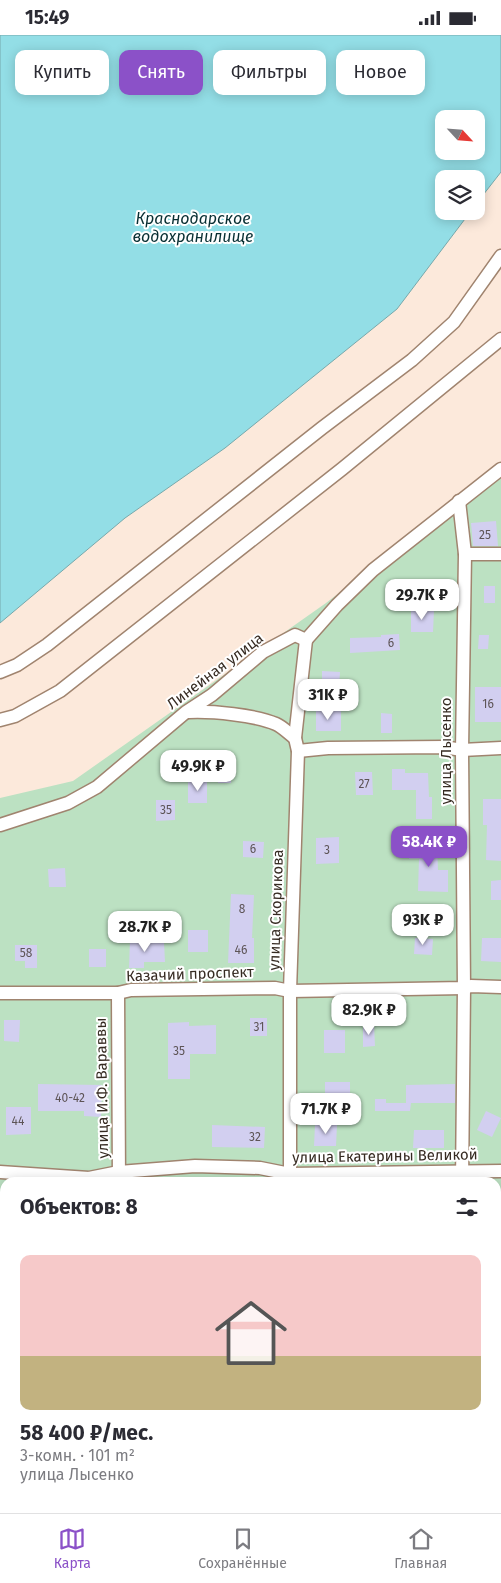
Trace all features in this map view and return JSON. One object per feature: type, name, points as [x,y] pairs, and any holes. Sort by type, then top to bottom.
[{"type":"street","points":[[0,672],[17,665],[47,645],[322,428],[412,360],[454,322],[501,256]]},
{"type":"street","points":[[0,720],[15,716],[60,691],[342,469],[501,339]]},
{"type":"street","points":[[306,640],[373,570],[501,469]]},
{"type":"street","name":"улица Лысенко","points":[[460,501],[465,554],[462,750],[464,988],[462,1177]]},
{"type":"street","points":[[465,554],[501,554]]},
{"type":"street","name":"Линейная улица","points":[[0,825],[68,803],[97,787],[186,712],[212,695],[263,652],[296,635],[306,640]]},
{"type":"street","name":"улица Скорикова","points":[[290,1177],[290,991],[296,744],[306,640]]},
{"type":"street","points":[[186,712],[209,711],[277,724],[296,744],[328,748],[435,747],[462,750],[501,748]]},
{"type":"street","name":"Казачий проспект","points":[[0,993],[118,993],[131,990],[275,987],[290,991],[464,988],[471,986],[501,987]]},
{"type":"street","name":"улица И.Ф. Вараввы","points":[[118,993],[119,1177]]},
{"type":"street","name":"улица Екатерины Великой","points":[[119,1177],[195,1165],[260,1168],[287,1177]]},
{"type":"street","name":"улица Екатерины Великой","points":[[462,1177],[501,1171]]},
{"type":"street","name":"улица Екатерины Великой","points":[[0,1172],[74,1177]]},
{"type":"green space","points":[[501,468],[501,1177],[0,1177],[0,798],[73,781],[326,603]]},
{"type":"water","name":"Краснодарское водохранилище","points":[[0,35],[501,35],[501,172],[485,192],[485,170],[435,170],[435,220],[464,220],[397,309],[225,448],[125,518],[0,623]]},
{"type":"building","points":[[496,521],[498,546],[473,546],[471,523]]},
{"type":"building","points":[[484,586],[495,586],[495,603],[484,603]]},
{"type":"building","points":[[411,609],[434,610],[433,632],[411,632]]},
{"type":"building","points":[[399,634],[400,650],[350,653],[350,638],[381,637],[381,635]]},
{"type":"building","points":[[479,635],[489,635],[488,649],[478,649]]},
{"type":"building","points":[[322,671],[340,672],[339,686],[322,686]]},
{"type":"building","points":[[475,687],[501,687],[501,722],[475,722]]},
{"type":"building","points":[[316,710],[341,710],[341,731],[316,731]]},
{"type":"building","points":[[381,713],[392,714],[392,733],[381,733]]},
{"type":"building","points":[[218,763],[231,763],[231,783],[218,783]]},
{"type":"building","points":[[392,769],[405,769],[405,773],[428,773],[429,797],[432,797],[432,819],[416,819],[416,790],[392,790]]},
{"type":"building","points":[[355,772],[372,772],[373,795],[356,795]]},
{"type":"building","points":[[188,781],[207,781],[207,803],[188,803]]},
{"type":"building","points":[[483,799],[501,799],[501,861],[486,860],[487,825],[483,825]]},
{"type":"building","points":[[156,800],[175,800],[175,820],[156,821]]},
{"type":"building","points":[[339,837],[339,863],[316,864],[316,838]]},
{"type":"building","points":[[243,841],[264,842],[263,858],[243,857]]},
{"type":"building","points":[[409,842],[428,842],[428,846],[437,846],[438,870],[448,870],[448,892],[418,891],[419,859],[409,859]]},
{"type":"building","points":[[65,868],[66,887],[49,887],[48,869]]},
{"type":"building","points":[[501,880],[501,900],[491,900],[491,881]]},
{"type":"building","points":[[231,894],[254,895],[252,938],[254,938],[254,963],[228,963]]},
{"type":"building","points":[[188,930],[208,930],[208,952],[188,952]]},
{"type":"building","points":[[415,938],[433,939],[432,955],[414,954]]},
{"type":"building","points":[[482,938],[501,938],[501,962],[481,961]]},
{"type":"building","points":[[130,939],[144,940],[144,943],[164,942],[165,962],[144,962],[144,968],[129,968]]},
{"type":"building","points":[[15,945],[37,945],[37,968],[25,968],[25,961],[15,961]]},
{"type":"building","points":[[89,949],[106,949],[106,967],[89,967]]},
{"type":"building","points":[[250,1018],[267,1018],[267,1036],[250,1036]]},
{"type":"building","points":[[4,1020],[20,1020],[19,1042],[4,1041]]},
{"type":"building","points":[[189,1022],[189,1026],[216,1025],[216,1054],[190,1054],[190,1079],[168,1079],[168,1023]]},
{"type":"building","points":[[363,1025],[374,1025],[375,1046],[363,1047]]},
{"type":"building","points":[[324,1030],[345,1030],[345,1053],[324,1053]]},
{"type":"building","points":[[325,1082],[350,1082],[350,1094],[345,1094],[345,1101],[325,1101]]},
{"type":"building","points":[[38,1084],[102,1085],[101,1117],[84,1116],[84,1111],[38,1111]]},
{"type":"building","points":[[455,1084],[455,1103],[411,1103],[410,1111],[375,1111],[375,1099],[386,1099],[386,1103],[406,1103],[406,1085]]},
{"type":"building","points":[[6,1107],[31,1107],[31,1134],[6,1135]]},
{"type":"building","points":[[486,1111],[501,1118],[492,1137],[477,1130]]},
{"type":"building","points":[[212,1125],[265,1127],[264,1148],[212,1147]]},
{"type":"building","points":[[315,1125],[337,1125],[336,1146],[314,1146]]},
{"type":"building","points":[[414,1130],[444,1130],[444,1148],[413,1148]]}]
